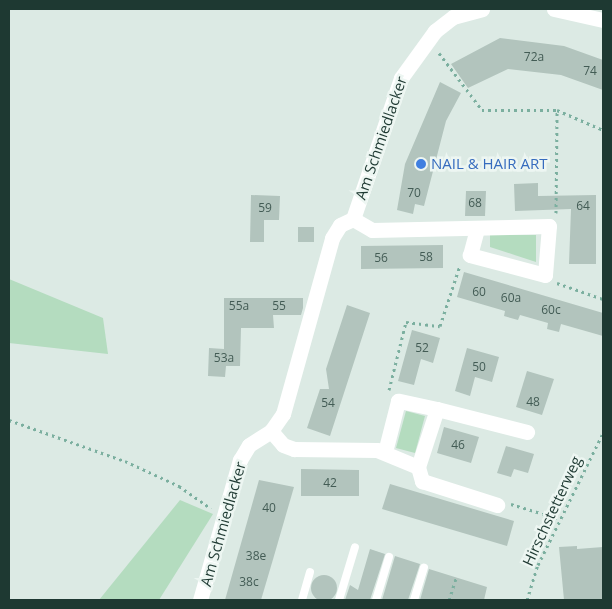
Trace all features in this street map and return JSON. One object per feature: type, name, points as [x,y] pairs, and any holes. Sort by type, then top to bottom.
[{"type":"street","name":"Am Schmiedlacker","points":[[200,600],[225,518],[240,460],[249,445],[272,430],[283,414],[332,238],[340,225],[353,219],[392,101],[412,58],[444,23],[482,9]]},
{"type":"street","points":[[554,9],[603,20]]},
{"type":"street","name":"Am Schmiedlacker","points":[[353,219],[372,230],[549,226],[544,275]]},
{"type":"street","points":[[477,228],[470,255],[544,275]]},
{"type":"street","points":[[418,467],[389,458],[385,452],[398,401],[527,432]]},
{"type":"street","points":[[437,409],[418,467],[422,481],[497,505]]},
{"type":"street","points":[[272,430],[283,445],[294,449],[385,452]]},
{"type":"lane","points":[[339,600],[355,547]]},
{"type":"lane","points":[[376,600],[389,556]]},
{"type":"lane","points":[[414,600],[424,568]]},
{"type":"lane","points":[[302,600],[310,572]]},
{"type":"path","points":[[438,52],[482,110],[557,110],[603,130]]},
{"type":"path","points":[[557,110],[557,198]]},
{"type":"path","points":[[398,401],[387,387],[406,322],[440,326],[462,258],[470,255]]},
{"type":"path","points":[[544,275],[561,286],[603,299]]},
{"type":"path","points":[[9,420],[125,461],[180,486],[225,518]]},
{"type":"path","name":"Hirschstetterweg","points":[[527,600],[560,518],[603,433]]},
{"type":"path","points":[[497,505],[505,502],[560,518]]},
{"type":"path","points":[[449,600],[456,578]]},
{"type":"green space","points":[[490,235],[536,235],[536,262],[490,247]]},
{"type":"green space","points":[[9,279],[103,318],[108,354],[9,343]]},
{"type":"green space","points":[[406,411],[425,416],[415,453],[396,448]]},
{"type":"green space","points":[[180,500],[213,514],[159,600],[99,600]]},
{"type":"building","points":[[500,38],[564,46],[603,60],[603,90],[561,75],[508,69],[468,88],[451,64]]},
{"type":"building","points":[[440,82],[461,93],[446,121],[424,206],[415,204],[413,214],[397,210],[405,164]]},
{"type":"building","points":[[538,183],[538,196],[596,195],[596,264],[569,264],[571,209],[515,211],[514,184]]},
{"type":"building","points":[[466,191],[486,191],[485,216],[465,216]]},
{"type":"building","points":[[251,195],[280,196],[279,220],[264,220],[264,242],[250,242]]},
{"type":"building","points":[[298,227],[314,227],[314,242],[298,242]]},
{"type":"building","points":[[443,245],[443,268],[361,269],[361,246]]},
{"type":"building","points":[[464,272],[603,313],[603,336],[561,324],[559,332],[547,329],[548,323],[520,315],[518,320],[504,316],[505,311],[457,297]]},
{"type":"building","points":[[224,298],[303,298],[303,308],[301,315],[273,315],[274,328],[241,328],[240,366],[226,366],[225,377],[208,376],[209,348],[224,349]]},
{"type":"building","points":[[347,305],[370,313],[330,436],[307,428],[320,389],[329,389],[326,369]]},
{"type":"building","points":[[412,330],[440,338],[433,363],[421,359],[414,385],[398,381]]},
{"type":"building","points":[[467,348],[499,357],[492,382],[475,377],[470,396],[455,391]]},
{"type":"building","points":[[527,371],[554,379],[542,415],[516,407]]},
{"type":"building","points":[[444,427],[479,437],[471,463],[437,453]]},
{"type":"building","points":[[506,446],[534,454],[528,473],[514,469],[511,477],[497,473]]},
{"type":"building","points":[[301,469],[359,470],[359,496],[301,496]]},
{"type":"building","points":[[259,480],[294,487],[261,600],[225,600]]},
{"type":"building","points":[[390,484],[514,521],[507,546],[382,509]]},
{"type":"building","points":[[577,546],[577,549],[603,547],[603,600],[564,600],[559,547]]},
{"type":"building","points":[[370,549],[385,554],[370,600],[345,600],[350,585],[358,590]]},
{"type":"building","points":[[395,556],[420,564],[408,600],[382,600]]},
{"type":"building","points":[[429,569],[487,587],[484,600],[420,600]]},
{"type":"building","points":[[324,575],[333,579],[337,588],[333,597],[324,601],[315,597],[311,588],[315,579]]},
{"type":"place","name":"NAIL & HAIR ART","points":[[421,164]]}]
